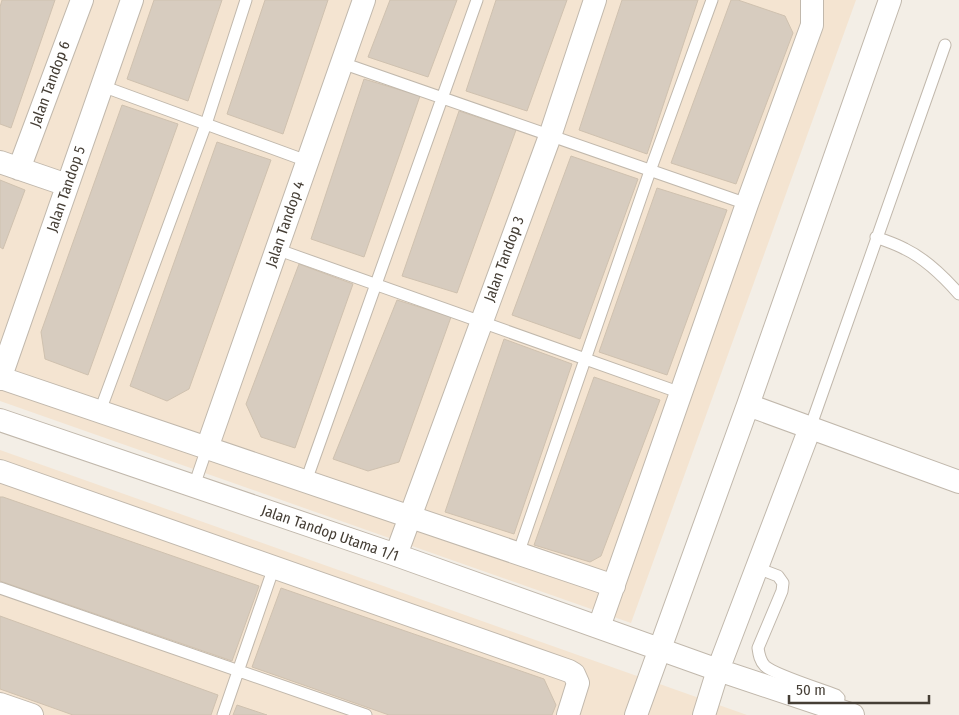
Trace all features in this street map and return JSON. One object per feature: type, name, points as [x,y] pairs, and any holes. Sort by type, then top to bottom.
[{"type":"street","name":"Jalan Tandop 6","points":[[9,165],[82,0]]},
{"type":"street","name":"Jalan Tandop 5","points":[[0,378],[132,0]]},
{"type":"street","name":"Jalan Tandop 4","points":[[207,448],[364,0]]},
{"type":"street","name":"Jalan Tandop 3","points":[[396,555],[550,136],[595,0]]},
{"type":"street","points":[[599,627],[747,204],[812,25],[812,0]]},
{"type":"street","points":[[636,715],[658,649],[748,405],[890,0]]},
{"type":"street","points":[[9,165],[67,185]]},
{"type":"street","points":[[0,378],[614,586]]},
{"type":"street","points":[[748,405],[959,482]]},
{"type":"street","name":"Jalan Tandop Utama 1/1","points":[[0,420],[396,555],[718,670],[845,712]]},
{"type":"street","points":[[704,715],[718,670],[810,428]]},
{"type":"street","points":[[0,471],[569,671],[574,674],[578,683],[568,715]]},
{"type":"street","points":[[0,704],[32,715]]},
{"type":"lane","points":[[100,411],[206,124],[246,0]]},
{"type":"lane","points":[[306,481],[476,0]]},
{"type":"lane","points":[[518,554],[650,171],[712,0]]},
{"type":"lane","points":[[810,428],[945,45]]},
{"type":"lane","points":[[342,64],[747,204]]},
{"type":"lane","points":[[102,86],[307,161]]},
{"type":"lane","points":[[876,237],[905,249],[921,259],[947,280],[959,294]]},
{"type":"lane","points":[[276,250],[681,394]]},
{"type":"lane","points":[[194,486],[207,448]]},
{"type":"lane","points":[[223,715],[274,568]]},
{"type":"lane","points":[[757,568],[778,576],[783,583],[782,591],[758,648],[758,656],[761,662],[770,670],[836,695],[845,712]]},
{"type":"lane","points":[[0,588],[366,715]]},
{"type":"shaded area","points":[[0,0],[856,0],[631,623],[0,401]]},
{"type":"shaded area","points":[[0,450],[747,715],[0,715]]},
{"type":"building","points":[[2,0],[55,0],[11,128],[0,124],[0,7]]},
{"type":"building","points":[[154,0],[222,0],[188,101],[127,79]]},
{"type":"building","points":[[265,0],[328,0],[283,134],[227,114]]},
{"type":"building","points":[[390,0],[457,0],[428,77],[368,57]]},
{"type":"building","points":[[496,0],[567,0],[527,111],[466,91]]},
{"type":"building","points":[[622,0],[698,0],[647,154],[579,130]]},
{"type":"building","points":[[731,0],[738,0],[785,16],[793,33],[736,184],[671,163]]},
{"type":"building","points":[[364,79],[420,96],[364,257],[311,239]]},
{"type":"building","points":[[122,105],[178,124],[88,375],[45,359],[41,332]]},
{"type":"building","points":[[459,111],[516,130],[457,293],[402,276]]},
{"type":"building","points":[[217,142],[271,160],[189,389],[167,401],[130,386]]},
{"type":"building","points":[[571,156],[638,179],[580,339],[512,315]]},
{"type":"building","points":[[0,180],[25,190],[3,249],[0,247]]},
{"type":"building","points":[[657,188],[727,210],[667,375],[599,352]]},
{"type":"building","points":[[299,264],[353,284],[295,448],[261,437],[246,404]]},
{"type":"building","points":[[397,300],[451,317],[399,462],[368,471],[333,459]]},
{"type":"building","points":[[504,339],[572,364],[514,534],[445,512]]},
{"type":"building","points":[[594,377],[660,400],[601,556],[590,562],[534,545]]},
{"type":"building","points":[[0,497],[259,586],[232,661],[0,581]]},
{"type":"building","points":[[281,588],[544,679],[556,705],[552,715],[389,715],[252,667]]},
{"type":"building","points":[[0,616],[218,695],[211,715],[73,715],[0,689]]},
{"type":"building","points":[[237,705],[267,715],[233,715]]}]
